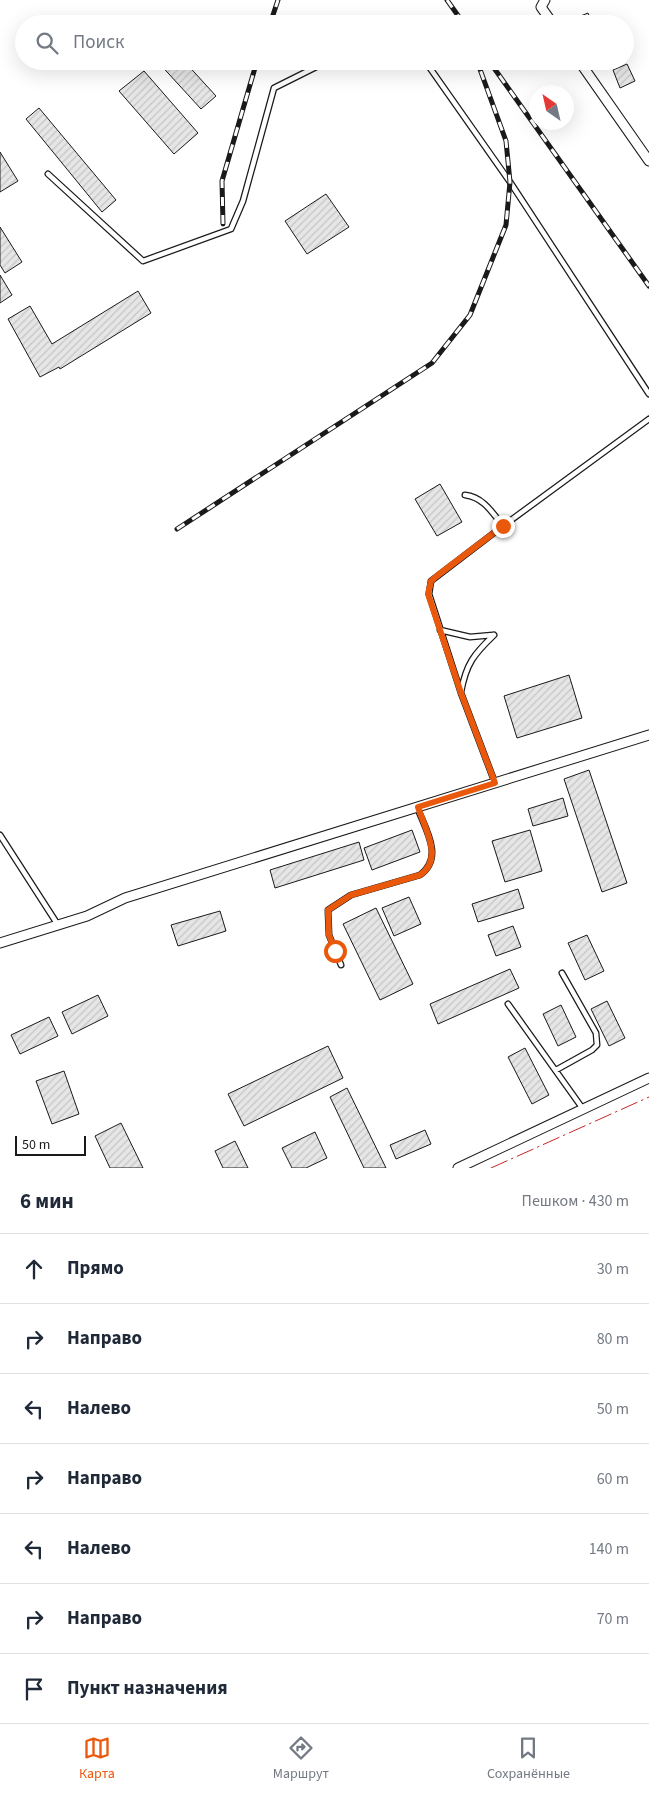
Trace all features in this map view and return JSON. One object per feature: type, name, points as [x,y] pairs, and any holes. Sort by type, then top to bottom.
[{"type":"street","points":[[545,0],[541,7],[547,15]]},
{"type":"street","points":[[585,70],[649,161]]},
{"type":"street","points":[[0,943],[88,916],[125,898],[649,736]]},
{"type":"street","points":[[458,1168],[649,1078]]},
{"type":"lane","points":[[48,174],[143,261],[231,229],[243,201],[274,88],[310,70]]},
{"type":"lane","points":[[430,70],[510,182],[649,394]]},
{"type":"lane","points":[[495,783],[461,693],[428,594],[431,581],[649,419]]},
{"type":"lane","points":[[465,495],[474,496],[484,503],[503,526]]},
{"type":"lane","points":[[440,630],[470,637],[494,635],[469,662],[464,674],[461,693]]},
{"type":"lane","points":[[341,965],[329,935],[328,910],[351,895],[420,875],[429,869],[433,859],[431,844],[418,807]]},
{"type":"lane","points":[[0,835],[58,925]]},
{"type":"lane","points":[[556,1070],[592,1050],[597,1045],[596,1033],[562,973]]},
{"type":"lane","points":[[508,1004],[583,1110]]},
{"type":"building","points":[[165,70],[192,70],[216,96],[201,109]]},
{"type":"building","points":[[613,70],[630,70],[635,81],[620,88]]},
{"type":"building","points":[[144,71],[198,133],[174,154],[119,91]]},
{"type":"building","points":[[39,108],[116,200],[102,212],[26,119]]},
{"type":"building","points":[[0,152],[18,181],[0,192]]},
{"type":"building","points":[[326,194],[349,227],[307,254],[285,221]]},
{"type":"building","points":[[0,227],[22,262],[5,273],[0,265]]},
{"type":"building","points":[[0,275],[12,295],[0,303]]},
{"type":"building","points":[[138,291],[151,313],[60,369],[59,367],[40,377],[8,319],[30,306],[52,344]]},
{"type":"building","points":[[440,484],[462,522],[437,536],[415,499]]},
{"type":"building","points":[[569,675],[582,718],[517,738],[504,696]]},
{"type":"building","points":[[589,770],[627,883],[602,892],[564,779]]},
{"type":"building","points":[[563,798],[568,816],[533,826],[528,809]]},
{"type":"building","points":[[412,830],[420,852],[372,870],[364,848]]},
{"type":"building","points":[[530,830],[542,871],[505,882],[492,841]]},
{"type":"building","points":[[359,842],[364,860],[275,888],[270,870]]},
{"type":"building","points":[[518,889],[524,908],[478,922],[472,904]]},
{"type":"building","points":[[409,897],[421,924],[394,936],[382,908]]},
{"type":"building","points":[[376,908],[413,984],[380,1000],[343,924]]},
{"type":"building","points":[[220,911],[226,931],[178,946],[171,925]]},
{"type":"building","points":[[513,926],[521,947],[496,956],[488,935]]},
{"type":"building","points":[[587,935],[604,971],[585,980],[568,943]]},
{"type":"building","points":[[510,969],[519,988],[438,1024],[430,1004]]},
{"type":"building","points":[[98,995],[108,1016],[72,1034],[62,1012]]},
{"type":"building","points":[[607,1001],[625,1038],[609,1046],[591,1009]]},
{"type":"building","points":[[561,1005],[576,1037],[558,1046],[543,1014]]},
{"type":"building","points":[[49,1017],[58,1036],[20,1054],[11,1035]]},
{"type":"building","points":[[328,1046],[343,1078],[244,1126],[228,1094]]},
{"type":"building","points":[[525,1048],[549,1095],[532,1104],[508,1057]]},
{"type":"building","points":[[64,1071],[79,1114],[52,1124],[36,1081]]},
{"type":"building","points":[[347,1088],[386,1168],[364,1168],[330,1097]]},
{"type":"building","points":[[121,1123],[143,1168],[110,1168],[95,1136]]},
{"type":"building","points":[[425,1130],[431,1144],[396,1159],[390,1145]]},
{"type":"building","points":[[315,1132],[327,1158],[306,1168],[292,1168],[282,1148]]},
{"type":"building","points":[[235,1141],[248,1168],[223,1168],[215,1151]]},
{"type":"railway","points":[[273,15],[278,0]]},
{"type":"railway","points":[[447,0],[458,15]]},
{"type":"railway","points":[[223,224],[222,181],[254,70]]},
{"type":"railway","points":[[177,529],[432,363],[470,315],[506,225],[510,182],[506,141],[480,70]]},
{"type":"railway","points":[[495,70],[649,286]]},
{"type":"power","points":[[491,1168],[649,1097]]},
{"type":"route","points":[[335,951],[329,935],[328,910],[351,895],[420,875],[429,869],[433,859],[431,844],[418,807],[495,783],[461,693],[428,594],[431,581],[503,526]]}]
